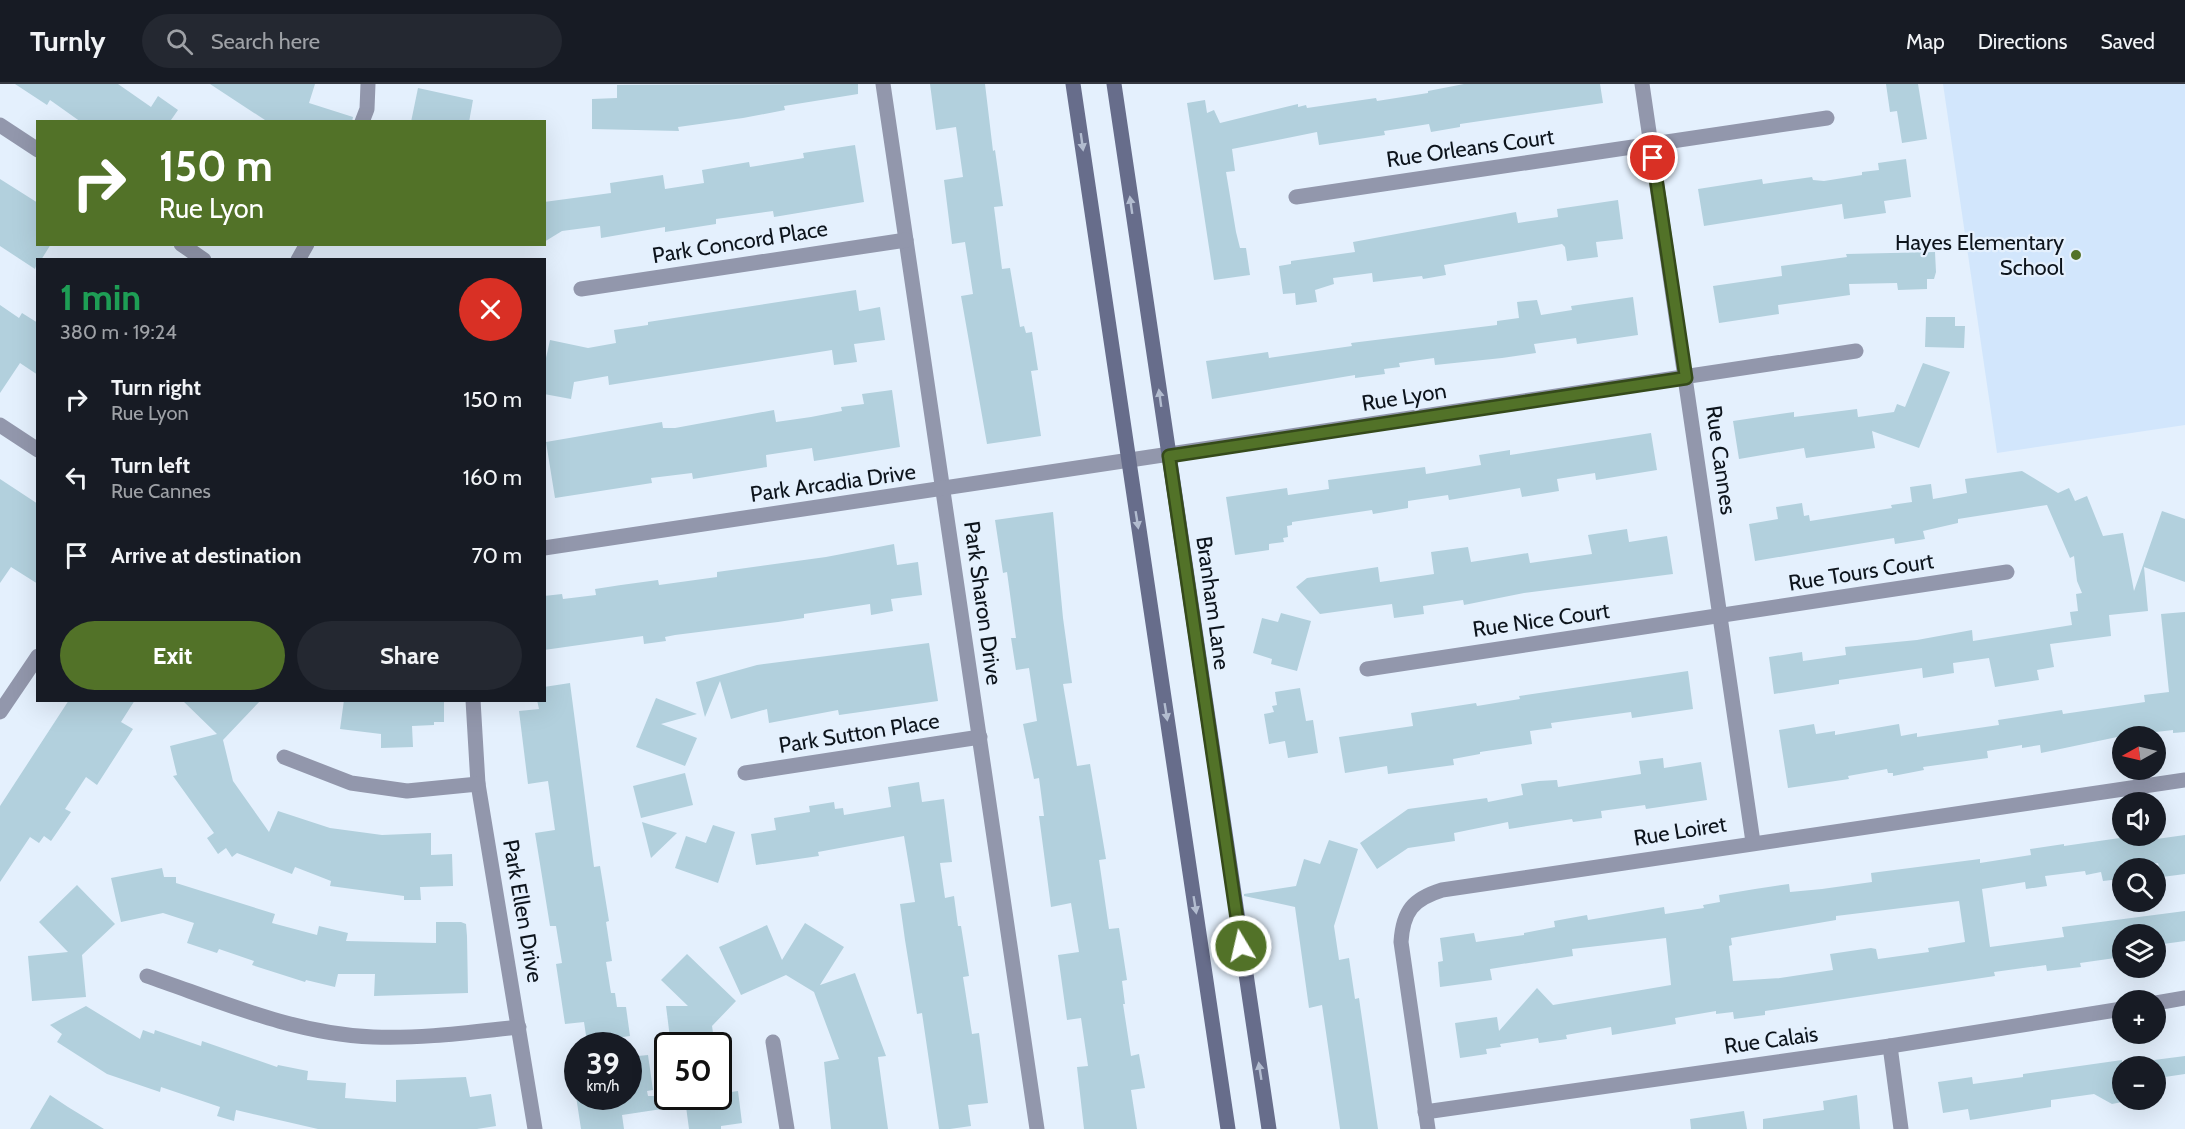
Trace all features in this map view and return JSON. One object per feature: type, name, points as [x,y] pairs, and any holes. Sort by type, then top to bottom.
[{"type":"main road","points":[[1073,84],[1228,1129]]},
{"type":"main road","name":"Branham Lane","points":[[1114,84],[1269,1129]]},
{"type":"street","points":[[363,120],[367,109],[368,84]]},
{"type":"street","name":"Park Sharon Drive","points":[[883,84],[1037,1129]]},
{"type":"street","name":"Rue Cannes","points":[[1642,84],[1753,843]]},
{"type":"street","name":"Rue Orleans Court","points":[[1296,197],[1827,118]]},
{"type":"street","points":[[0,125],[36,149]]},
{"type":"street","name":"Park Concord Place","points":[[581,288],[906,240]]},
{"type":"street","points":[[184,246],[201,258]]},
{"type":"street","name":"Rue Lyon","points":[[1128,462],[1856,351]]},
{"type":"street","points":[[0,425],[36,449]]},
{"type":"street","name":"Park Arcadia Drive","points":[[546,548],[1128,462]]},
{"type":"street","name":"Rue Tours Court","points":[[1721,616],[2007,573]]},
{"type":"street","name":"Rue Nice Court","points":[[1367,669],[1721,616]]},
{"type":"street","points":[[0,712],[36,659]]},
{"type":"street","name":"Park Ellen Drive","points":[[473,702],[478,784],[535,1129]]},
{"type":"street","name":"Park Sutton Place","points":[[744,773],[980,737]]},
{"type":"street","points":[[284,757],[351,783],[396,790],[407,791],[478,784]]},
{"type":"street","name":"Rue Loiret","points":[[1428,1129],[1401,942],[1402,924],[1410,907],[1425,895],[1442,890],[2185,780]]},
{"type":"street","points":[[147,976],[272,1019],[319,1030],[371,1037],[421,1037],[519,1027]]},
{"type":"street","points":[[2166,1001],[2185,998]]},
{"type":"street","name":"Rue Calais","points":[[1425,1112],[1890,1046],[2112,1011]]},
{"type":"street","points":[[773,1042],[787,1129]]},
{"type":"street","points":[[1890,1046],[1901,1129]]},
{"type":"shaded area","name":"Hayes Elementary School","points":[[1943,84],[2185,84],[2185,425],[1997,453]]},
{"type":"building","points":[[15,84],[118,84],[151,107],[158,96],[178,110],[171,120],[78,120],[50,100],[47,105]]},
{"type":"building","points":[[210,84],[315,84],[309,103],[353,117],[352,120],[265,120]]},
{"type":"building","points":[[858,84],[858,94],[784,106],[785,110],[743,118],[678,127],[679,131],[592,129],[592,99],[617,98],[617,85]]},
{"type":"building","points":[[930,84],[985,84],[993,151],[995,150],[1003,206],[994,207],[1002,269],[1010,268],[1020,327],[1024,326],[1026,333],[1032,332],[1038,370],[1031,371],[1041,436],[987,444],[961,296],[973,294],[965,242],[952,244],[944,180],[963,177],[956,127],[936,130]]},
{"type":"building","points":[[1464,84],[1600,84],[1603,103],[1460,124],[1460,127],[1431,132],[1429,124],[1384,131],[1385,135],[1319,145],[1317,132],[1232,149],[1235,171],[1226,172],[1236,232],[1240,248],[1246,248],[1250,275],[1214,280],[1187,103],[1205,100],[1207,113],[1214,110],[1220,123],[1298,104],[1298,107],[1306,105],[1307,108],[1376,98],[1377,101],[1428,93],[1428,91]]},
{"type":"building","points":[[1886,84],[1918,84],[1927,139],[1902,143],[1897,111],[1890,112]]},
{"type":"building","points":[[418,88],[473,100],[469,120],[411,120]]},
{"type":"building","points":[[855,145],[864,202],[774,217],[773,211],[716,219],[716,224],[665,232],[665,227],[601,238],[600,226],[562,231],[546,241],[546,202],[611,193],[610,183],[663,175],[665,189],[704,183],[702,170],[749,162],[750,167],[804,158],[803,153]]},
{"type":"building","points":[[1906,159],[1911,197],[1884,201],[1886,213],[1844,219],[1842,204],[1704,226],[1698,189],[1762,179],[1763,184],[1812,177],[1813,180],[1824,181],[1862,175],[1862,172],[1879,170],[1878,163]]},
{"type":"building","points":[[0,179],[36,202],[36,246],[50,246],[42,258],[36,258],[35,269],[0,246]]},
{"type":"building","points":[[1618,200],[1623,239],[1596,242],[1598,257],[1567,261],[1565,247],[1562,244],[1444,265],[1446,275],[1423,279],[1422,276],[1373,282],[1372,273],[1333,278],[1334,284],[1315,290],[1317,302],[1296,305],[1295,293],[1283,294],[1279,266],[1291,264],[1291,261],[1355,252],[1353,242],[1516,212],[1518,223],[1558,217],[1557,209]]},
{"type":"building","points":[[1935,252],[1936,272],[1934,279],[1927,279],[1927,289],[1898,290],[1897,283],[1849,284],[1850,295],[1778,305],[1779,314],[1719,323],[1713,286],[1782,276],[1781,266],[1847,257],[1846,254]]},
{"type":"building","points":[[856,290],[859,311],[880,307],[885,340],[854,344],[857,362],[834,365],[832,350],[609,385],[608,376],[574,382],[571,399],[546,394],[546,358],[550,340],[588,348],[616,343],[614,330],[648,325],[648,322]]},
{"type":"building","points":[[1633,297],[1638,335],[1577,344],[1576,338],[1534,344],[1536,353],[1502,358],[1435,365],[1434,358],[1399,363],[1400,367],[1384,369],[1385,374],[1355,378],[1355,375],[1212,399],[1206,361],[1268,352],[1269,358],[1352,346],[1351,343],[1497,325],[1497,321],[1519,318],[1517,302],[1537,300],[1541,315],[1572,310],[1571,306]]},
{"type":"building","points":[[0,305],[19,318],[22,313],[36,322],[36,374],[20,363],[0,393]]},
{"type":"building","points":[[1926,317],[1955,317],[1955,326],[1965,326],[1964,348],[1925,347]]},
{"type":"building","points":[[1923,363],[1950,372],[1919,448],[1872,431],[1875,448],[1806,458],[1804,448],[1739,459],[1733,421],[1794,412],[1794,417],[1857,409],[1858,417],[1894,412],[1897,404],[1905,407]]},
{"type":"building","points":[[892,390],[900,447],[814,461],[812,448],[766,455],[767,467],[693,479],[692,473],[651,478],[652,483],[555,498],[546,442],[662,422],[663,428],[675,428],[774,410],[776,422],[811,417],[842,411],[841,407],[864,404],[862,394]]},
{"type":"building","points":[[1651,433],[1657,470],[1596,480],[1595,473],[1557,479],[1559,491],[1522,497],[1520,488],[1449,500],[1448,495],[1408,501],[1408,508],[1373,514],[1372,510],[1292,522],[1292,525],[1287,526],[1288,537],[1283,538],[1284,542],[1269,544],[1269,550],[1235,555],[1226,497],[1287,488],[1288,495],[1329,489],[1328,480],[1425,467],[1426,474],[1481,465],[1479,455],[1510,450],[1510,455]]},
{"type":"building","points":[[2022,471],[2058,493],[2069,488],[2075,501],[2087,496],[2103,536],[2123,533],[2134,591],[2162,511],[2185,519],[2185,582],[2144,567],[2148,611],[2109,615],[2111,636],[2050,644],[2054,667],[2037,670],[2039,680],[1995,687],[1989,658],[1953,663],[1954,673],[1923,678],[1922,668],[1839,680],[1839,684],[1774,694],[1769,657],[1802,652],[1803,661],[1846,655],[1845,647],[1917,640],[1972,630],[1973,641],[2072,625],[2070,612],[2078,611],[2076,594],[2082,593],[2077,581],[2074,556],[2070,558],[2047,505],[1958,519],[1958,523],[1923,531],[1925,539],[1895,544],[1894,538],[1755,561],[1749,524],[1778,519],[1776,507],[1802,503],[1804,516],[1809,515],[1810,521],[1892,508],[1891,505],[1912,502],[1910,487],[1931,484],[1933,499],[1967,493],[1965,479]]},
{"type":"building","points":[[0,479],[36,503],[36,583],[11,567],[0,583]]},
{"type":"building","points":[[1053,512],[1072,683],[1063,684],[1077,766],[1090,764],[1106,859],[1099,860],[1109,929],[1119,928],[1127,980],[1122,981],[1125,1004],[1123,1004],[1131,1056],[1139,1054],[1145,1088],[1131,1090],[1137,1129],[1084,1129],[1077,1067],[1088,1066],[1081,1018],[1067,1020],[1058,955],[1079,952],[1071,903],[1051,907],[1039,816],[1044,816],[1039,778],[1034,779],[1023,724],[1037,721],[1029,668],[1016,670],[1011,638],[1016,638],[1007,572],[1003,573],[995,520]]},
{"type":"building","points":[[1627,529],[1629,542],[1667,536],[1673,574],[1524,593],[1464,605],[1463,600],[1423,606],[1424,614],[1394,618],[1392,604],[1320,614],[1296,587],[1307,578],[1378,567],[1380,582],[1434,574],[1431,552],[1468,547],[1471,562],[1528,553],[1530,563],[1592,554],[1588,535]]},
{"type":"building","points":[[894,544],[897,565],[918,562],[922,595],[891,599],[893,611],[871,615],[870,604],[804,614],[804,618],[675,635],[665,637],[666,641],[644,644],[643,636],[546,650],[546,596],[562,594],[563,599],[596,595],[595,589],[658,580],[659,585],[717,577],[717,572],[826,557]]},
{"type":"building","points":[[2185,612],[2185,732],[2166,731],[2166,726],[2112,726],[2112,738],[2041,753],[2040,745],[2022,748],[2022,745],[1987,751],[1988,758],[1923,767],[1924,770],[1893,776],[1893,773],[1888,773],[1887,769],[1848,776],[1849,779],[1788,788],[1779,730],[1814,724],[1816,734],[1835,731],[1835,735],[1899,724],[1901,736],[1917,733],[1917,737],[1999,725],[1998,720],[2062,710],[2063,714],[2145,702],[2144,695],[2169,692],[2161,614]]},
{"type":"building","points":[[1281,613],[1311,621],[1297,671],[1271,664],[1272,659],[1253,653],[1262,618],[1278,622]]},
{"type":"building","points":[[929,643],[938,701],[839,715],[838,710],[769,723],[767,709],[731,719],[720,681],[705,717],[696,682],[757,665]]},
{"type":"building","points":[[1688,671],[1693,709],[1632,718],[1631,712],[1551,723],[1552,728],[1530,731],[1532,744],[1480,752],[1480,754],[1453,759],[1454,765],[1388,774],[1387,766],[1345,773],[1339,737],[1413,726],[1411,713],[1476,703],[1477,706],[1520,699],[1519,696]]},
{"type":"building","points":[[570,683],[594,867],[600,866],[609,921],[606,922],[612,961],[606,962],[611,993],[615,993],[617,1007],[626,1007],[629,1032],[586,1032],[584,1022],[565,1024],[556,964],[562,963],[556,926],[550,926],[535,833],[555,830],[548,781],[528,784],[519,711],[539,709],[537,702],[546,702],[546,687]]},
{"type":"building","points":[[1300,688],[1306,721],[1313,720],[1318,753],[1288,758],[1285,741],[1269,744],[1264,714],[1274,712],[1272,706],[1277,705],[1275,692]]},
{"type":"building","points":[[656,698],[697,714],[661,724],[697,738],[685,766],[636,747]]},
{"type":"building","points":[[68,702],[134,702],[121,722],[133,729],[97,785],[86,777],[65,809],[71,812],[51,841],[44,836],[39,843],[30,837],[0,882],[0,806]]},
{"type":"building","points":[[184,702],[259,702],[223,740],[233,781],[269,832],[278,811],[330,828],[382,835],[431,833],[431,855],[452,854],[453,886],[420,887],[421,900],[404,900],[404,896],[330,886],[331,881],[295,867],[292,874],[237,853],[232,857],[226,848],[218,854],[207,838],[214,833],[173,776],[177,775],[170,746],[217,734]]},
{"type":"building","points":[[344,702],[444,702],[444,722],[412,726],[413,747],[381,748],[381,734],[340,729]]},
{"type":"building","points":[[1663,758],[1664,768],[1701,762],[1707,800],[1646,809],[1645,805],[1601,811],[1602,818],[1573,822],[1572,819],[1509,829],[1508,822],[1454,833],[1455,841],[1408,848],[1377,869],[1360,843],[1408,809],[1487,798],[1488,802],[1523,795],[1521,784],[1539,781],[1557,780],[1558,787],[1641,774],[1639,761]]},
{"type":"building","points":[[685,773],[693,805],[641,818],[633,786]]},
{"type":"building","points":[[919,782],[922,802],[944,799],[952,862],[940,863],[945,898],[954,896],[958,926],[961,926],[969,976],[963,977],[972,1034],[979,1033],[988,1103],[968,1105],[971,1126],[950,1129],[939,1129],[922,1013],[917,1014],[905,940],[900,904],[915,902],[904,836],[818,852],[819,856],[756,865],[751,834],[776,830],[774,818],[810,812],[809,806],[834,802],[835,809],[843,808],[844,815],[891,807],[888,787]]},
{"type":"building","points":[[642,822],[677,833],[651,858]]},
{"type":"building","points":[[713,825],[735,832],[718,883],[675,868],[686,836],[706,843]]},
{"type":"building","points":[[2185,835],[2185,874],[2166,876],[2166,858],[2112,858],[2112,880],[2103,881],[2101,872],[2086,875],[2085,871],[2045,876],[2047,886],[2026,889],[2025,882],[1982,889],[1990,947],[2064,937],[2062,927],[2185,911],[2185,941],[2166,944],[2166,924],[2112,924],[2112,958],[2080,963],[2081,967],[2047,971],[2046,965],[1994,972],[1995,976],[1765,1011],[1765,1015],[1734,1019],[1733,1012],[1716,1014],[1716,1011],[1675,1018],[1676,1024],[1612,1035],[1611,1027],[1566,1035],[1567,1039],[1539,1043],[1538,1038],[1500,1044],[1501,1047],[1486,1049],[1487,1054],[1460,1058],[1455,1023],[1497,1017],[1499,1031],[1537,988],[1553,1005],[1671,985],[1666,938],[1572,949],[1573,956],[1490,969],[1492,980],[1440,987],[1438,962],[1443,961],[1440,938],[1474,933],[1476,942],[1524,935],[1524,933],[1555,927],[1554,921],[1587,915],[1588,920],[1664,907],[1665,914],[1704,908],[1703,905],[1720,902],[1719,895],[1789,884],[1790,892],[1872,882],[1871,873],[1980,859],[1980,863],[2031,855],[2030,849],[2064,844],[2064,846],[2112,839],[2112,846],[2166,846],[2166,838]],"holes":[[[1959,901],[1965,942],[1928,948],[1929,952],[1878,959],[1876,949],[1871,948],[1830,954],[1833,970],[1780,978],[1733,981],[1729,946],[1732,945],[1731,938],[1836,920],[1836,916]]]},
{"type":"building","points":[[1329,840],[1358,849],[1334,926],[1339,960],[1349,958],[1355,999],[1359,998],[1378,1129],[1340,1129],[1322,1005],[1309,1008],[1295,907],[1244,896],[1244,894],[1296,886],[1304,859],[1320,864]]},
{"type":"building","points":[[162,868],[164,877],[176,877],[176,883],[275,914],[272,923],[317,935],[319,926],[348,933],[346,941],[436,943],[436,922],[466,924],[468,993],[374,996],[375,974],[338,974],[335,987],[306,980],[305,982],[252,965],[254,961],[219,949],[217,953],[187,943],[194,923],[163,913],[121,922],[111,878]]},
{"type":"building","points":[[77,885],[115,924],[82,955],[86,997],[32,1001],[28,956],[68,952],[39,922]]},
{"type":"building","points":[[805,923],[844,947],[820,985],[855,973],[886,1056],[878,1057],[888,1129],[831,1129],[824,1062],[839,1059],[814,992],[786,975],[741,995],[719,947],[767,925],[782,960]]},
{"type":"building","points":[[687,954],[736,1001],[712,1026],[713,1032],[669,1032],[666,1006],[688,1006],[661,980]]},
{"type":"building","points":[[86,1006],[140,1039],[143,1030],[154,1034],[155,1030],[201,1046],[202,1041],[277,1067],[278,1065],[308,1071],[307,1080],[346,1083],[345,1098],[396,1102],[396,1080],[466,1077],[470,1097],[491,1094],[496,1126],[477,1129],[318,1129],[236,1110],[234,1121],[217,1116],[220,1107],[161,1087],[160,1092],[107,1074],[57,1042],[62,1034],[50,1025]]},
{"type":"building","points":[[648,1055],[653,1090],[647,1091],[648,1096],[654,1096],[655,1110],[622,1115],[624,1129],[581,1129],[578,1110],[642,1110],[642,1056]]},
{"type":"building","points":[[2185,1056],[2185,1074],[2166,1077],[2166,1058]]},
{"type":"building","points":[[2112,1061],[2112,1104],[2094,1094],[2051,1100],[2051,1107],[1970,1120],[1968,1109],[1943,1113],[1938,1082],[1972,1077],[1973,1084],[2023,1077],[2023,1074]]},
{"type":"building","points":[[738,1091],[742,1123],[721,1126],[721,1129],[689,1129],[686,1110],[732,1110],[732,1092]]},
{"type":"building","points":[[50,1095],[68,1107],[104,1129],[30,1129]]},
{"type":"building","points":[[1857,1095],[1860,1129],[1763,1129],[1763,1119],[1824,1110],[1823,1101]]},
{"type":"building","points":[[1744,1111],[1747,1129],[1691,1129],[1690,1119]]},
{"type":"place","name":"Hayes Elementary School","points":[[2076,255]]},
{"type":"route","points":[[1241,946],[1169,456],[1686,378],[1653,158]]}]
